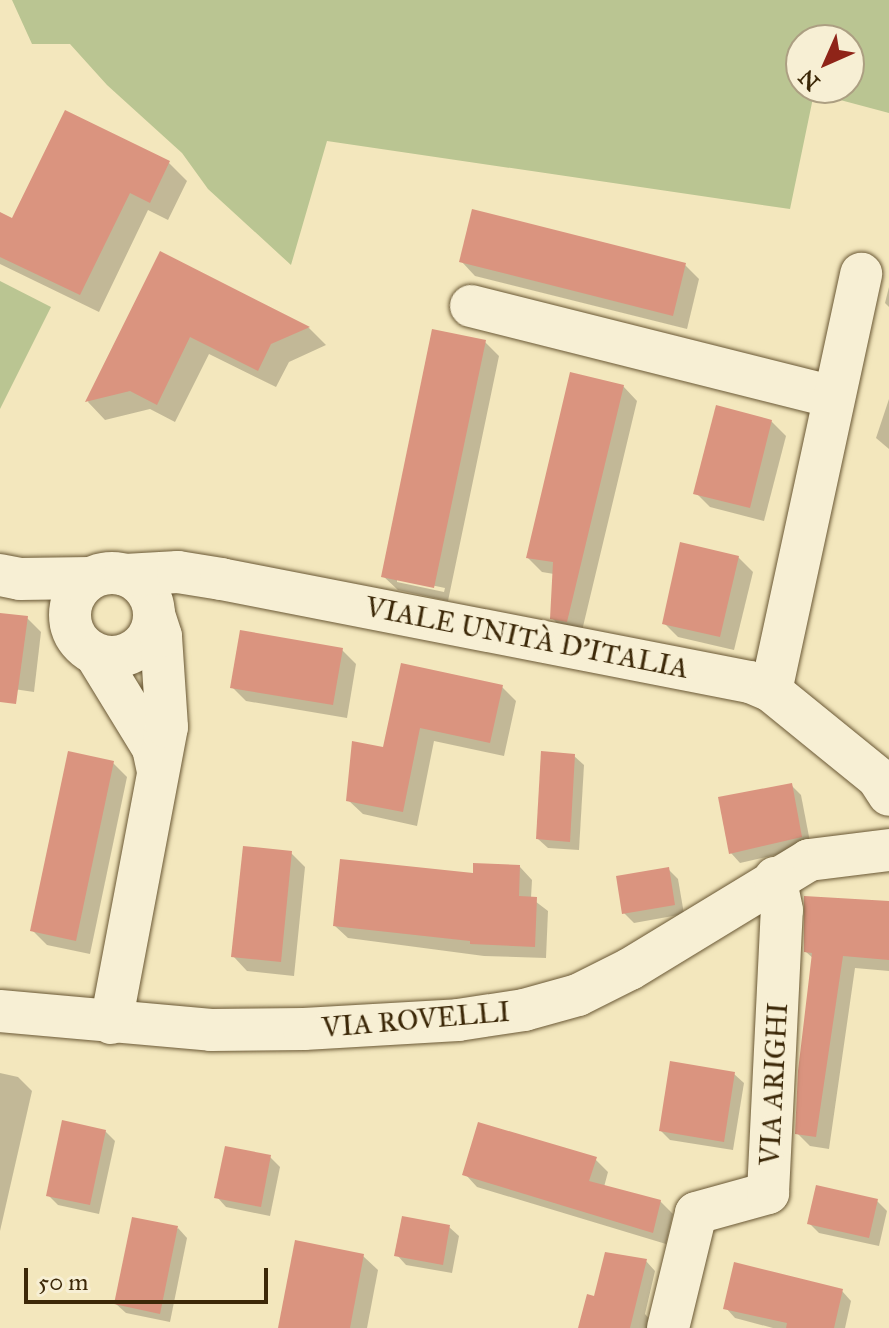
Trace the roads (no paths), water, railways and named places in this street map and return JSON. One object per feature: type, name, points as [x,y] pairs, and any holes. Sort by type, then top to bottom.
[{"type":"street","points":[[771,691],[861,274]]},
{"type":"street","points":[[471,306],[832,397]]},
{"type":"street","name":"VIALE UNITÀ D'ITALIA","points":[[10,577],[178,572],[735,679],[771,691],[878,778],[889,795]]},
{"type":"street","points":[[69,620],[70,604],[78,589],[108,576],[140,584],[151,598],[161,636],[167,727],[111,1023]]},
{"type":"street","points":[[10,577],[44,590],[69,620],[83,647],[96,655],[112,658],[135,650],[151,632],[154,615]]},
{"type":"street","points":[[96,655],[153,748],[159,776]]},
{"type":"street","name":"VIA ROVELLI","points":[[0,1011],[211,1030],[304,1029],[458,1020],[524,1010],[578,995],[630,969],[809,860],[889,850]]},
{"type":"street","name":"VIA ARIGHI","points":[[668,1328],[696,1213],[768,1193],[782,910],[775,878]]}]
